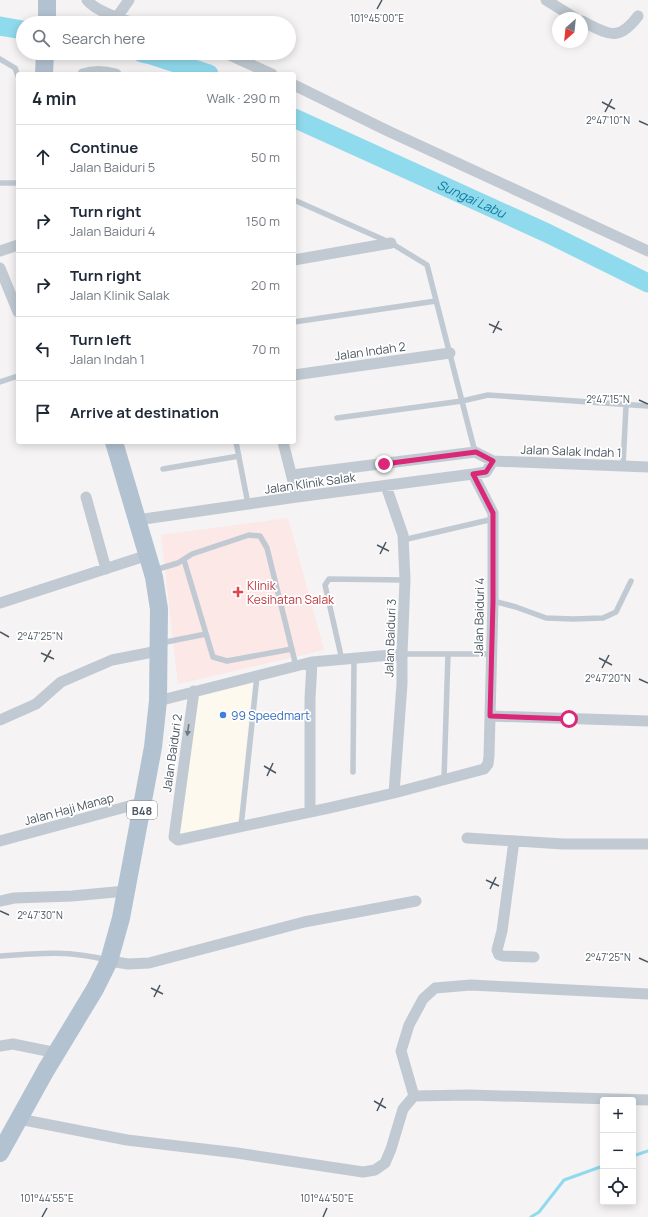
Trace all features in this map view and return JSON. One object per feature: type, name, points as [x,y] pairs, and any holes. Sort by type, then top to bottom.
[{"type":"main road","name":"B48","points":[[0,1153],[95,990],[109,961],[121,918],[153,748],[158,701],[159,609],[150,563],[115,444]]},
{"type":"street","points":[[87,0],[98,9],[115,16]]},
{"type":"street","points":[[118,16],[129,0]]},
{"type":"street","points":[[546,0],[565,12]]},
{"type":"street","points":[[588,24],[604,32],[617,34],[628,28],[638,16]]},
{"type":"street","points":[[241,60],[268,72]]},
{"type":"street","points":[[89,72],[109,72]]},
{"type":"street","points":[[296,86],[648,251]]},
{"type":"street","points":[[296,260],[391,244]]},
{"type":"street","points":[[0,251],[16,246]]},
{"type":"street","points":[[0,268],[16,307]]},
{"type":"street","name":"Jalan Indah 2","points":[[296,376],[450,353]]},
{"type":"street","points":[[284,444],[297,497]]},
{"type":"street","points":[[292,475],[476,452],[493,461]]},
{"type":"street","name":"Jalan Salak Indah 1","points":[[493,461],[648,467]]},
{"type":"street","name":"Jalan Klinik Salak","points":[[137,520],[486,472],[493,461]]},
{"type":"street","name":"Jalan Baiduri 4","points":[[444,780],[484,769],[488,764],[492,654],[493,513],[473,474]]},
{"type":"street","name":"Jalan Baiduri 3","points":[[386,486],[403,535],[405,580],[402,684],[394,793]]},
{"type":"street","points":[[86,497],[106,569]]},
{"type":"street","points":[[0,603],[106,569],[150,563]]},
{"type":"street","points":[[0,720],[36,704],[61,682],[112,660],[158,648]]},
{"type":"street","points":[[158,701],[312,662],[402,654]]},
{"type":"street","points":[[310,812],[310,699],[312,662]]},
{"type":"street","name":"Jalan Baiduri 2","points":[[194,691],[174,837],[178,840],[241,827]]},
{"type":"street","points":[[490,716],[648,721]]},
{"type":"street","points":[[241,827],[394,793],[444,780]]},
{"type":"street","name":"Jalan Haji Manap","points":[[0,841],[144,802]]},
{"type":"street","points":[[467,838],[563,844],[648,844]]},
{"type":"street","points":[[514,841],[502,931],[497,950],[499,954],[503,956],[534,957]]},
{"type":"street","points":[[0,901],[14,898],[72,896],[126,891]]},
{"type":"street","points":[[109,961],[128,964],[149,963],[304,922],[416,901]]},
{"type":"street","points":[[414,1096],[401,1051],[408,1024],[423,999],[435,988],[471,985],[648,994]]},
{"type":"street","points":[[0,1046],[13,1044],[57,1053]]},
{"type":"street","points":[[19,1119],[127,1140],[363,1172],[375,1170],[385,1163],[391,1149],[403,1109],[414,1096],[469,1095],[648,1100]]},
{"type":"lane","points":[[0,59],[15,68],[16,72]]},
{"type":"lane","points":[[0,183],[16,183]]},
{"type":"lane","points":[[296,201],[391,244],[427,265],[476,452]]},
{"type":"lane","points":[[296,322],[436,300]]},
{"type":"lane","points":[[0,382],[16,377]]},
{"type":"lane","points":[[337,418],[488,396],[626,406],[648,406]]},
{"type":"lane","points":[[623,466],[626,406]]},
{"type":"lane","points":[[236,444],[248,504]]},
{"type":"lane","points":[[163,469],[239,456]]},
{"type":"lane","points":[[403,540],[493,519]]},
{"type":"lane","points":[[150,563],[178,563],[192,554],[249,535],[260,536],[267,548],[296,666]]},
{"type":"lane","points":[[184,560],[213,657],[227,661],[292,649]]},
{"type":"lane","points":[[342,660],[325,585],[329,579],[405,580]]},
{"type":"lane","points":[[493,601],[516,607],[546,618],[603,618],[616,612],[631,582]]},
{"type":"lane","points":[[158,648],[206,634]]},
{"type":"lane","points":[[402,654],[492,654]]},
{"type":"lane","points":[[444,780],[448,654]]},
{"type":"lane","points":[[353,772],[354,658]]},
{"type":"lane","points":[[241,827],[257,676]]},
{"type":"lane","points":[[0,956],[48,952],[87,955],[109,961]]},
{"type":"shaded area","name":"Klinik Kesihatan Salak","points":[[288,518],[324,650],[178,684],[161,535]]},
{"type":"shaded area","points":[[253,680],[238,823],[178,835],[197,695]]},
{"type":"waterway","name":"Sungai Labu","points":[[0,26],[16,29]]},
{"type":"waterway","name":"Sungai Labu","points":[[166,60],[203,72]]},
{"type":"waterway","name":"Sungai Labu","points":[[296,119],[547,233],[648,283]]},
{"type":"waterway","points":[[636,1155],[648,1151]]},
{"type":"waterway","points":[[531,1217],[539,1212],[564,1180],[600,1167]]},
{"type":"place","name":"Klinik Kesihatan Salak","points":[[238,592]]},
{"type":"place","name":"99 Speedmart","points":[[223,715]]},
{"type":"route","points":[[384,464],[476,452],[493,461],[486,472],[473,474],[493,513],[493,601],[490,716],[569,719]]}]
